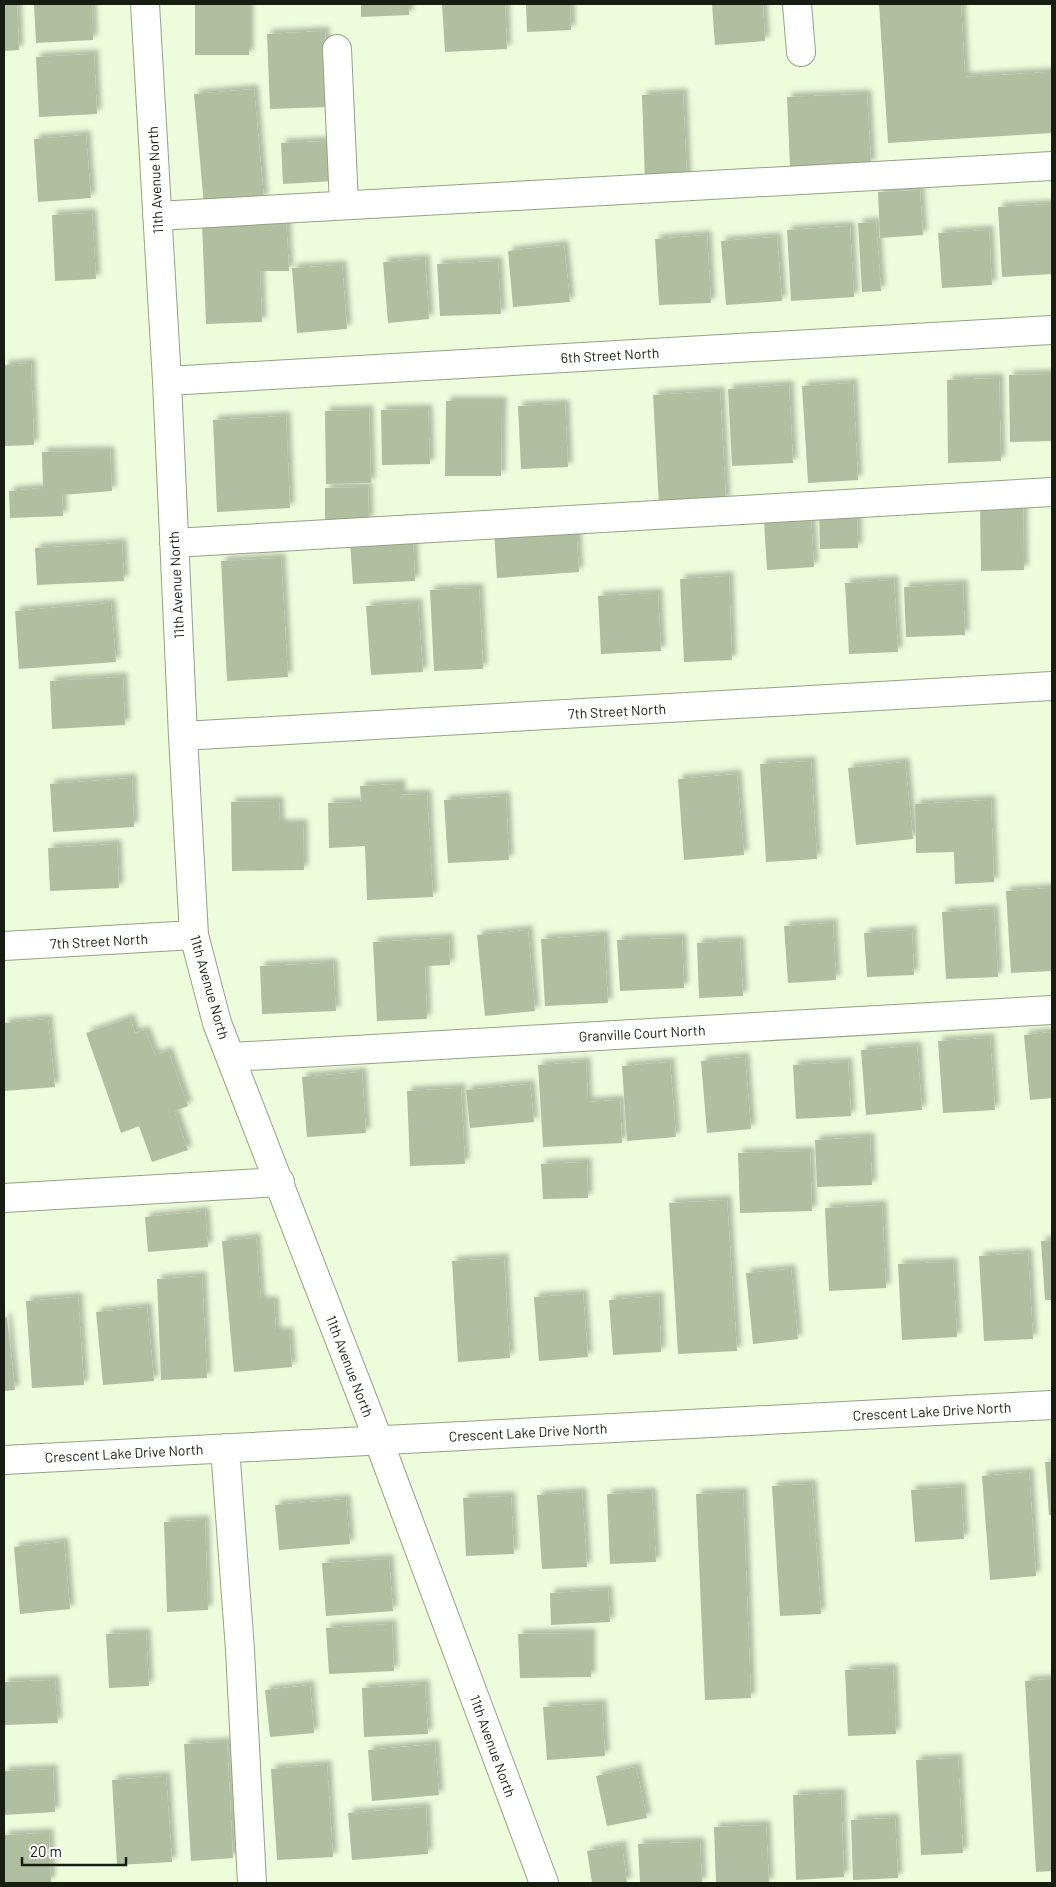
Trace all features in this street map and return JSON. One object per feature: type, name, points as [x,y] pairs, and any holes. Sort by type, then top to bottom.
[{"type":"street","name":"11th Avenue North","points":[[145,4],[167,381],[194,935],[217,1022],[378,1439],[544,1883]]},
{"type":"street","points":[[797,4],[801,52]]},
{"type":"street","points":[[337,49],[344,205]]},
{"type":"street","points":[[157,216],[1052,166]]},
{"type":"street","name":"6th Street North","points":[[167,381],[1052,330]]},
{"type":"street","points":[[174,543],[1052,492]]},
{"type":"street","name":"7th Street North","points":[[183,736],[1052,686]]},
{"type":"street","name":"7th Street North","points":[[4,946],[194,935]]},
{"type":"street","name":"Granville Court North","points":[[231,1057],[1052,1010]]},
{"type":"street","points":[[4,1198],[280,1182]]},
{"type":"street","name":"Crescent Lake Drive North","points":[[4,1460],[1052,1405]]},
{"type":"street","points":[[225,1448],[240,1650],[252,1883]]},
{"type":"building","points":[[4,4],[17,4],[19,50],[4,51]]},
{"type":"building","points":[[34,4],[92,4],[93,40],[36,43]]},
{"type":"building","points":[[195,4],[249,4],[249,55],[195,55]]},
{"type":"building","points":[[361,4],[409,4],[409,15],[361,17]]},
{"type":"building","points":[[442,4],[505,4],[507,49],[445,52]]},
{"type":"building","points":[[526,4],[570,4],[571,30],[527,32]]},
{"type":"building","points":[[712,4],[763,4],[765,41],[715,45]]},
{"type":"building","points":[[879,4],[961,4],[965,77],[1052,72],[1052,133],[888,143]]},
{"type":"building","points":[[325,31],[329,107],[270,109],[267,34]]},
{"type":"building","points":[[94,54],[97,114],[39,117],[36,57]]},
{"type":"building","points":[[254,89],[264,199],[204,205],[194,94]]},
{"type":"building","points":[[683,93],[687,181],[645,182],[642,95]]},
{"type":"building","points":[[867,94],[871,164],[790,167],[787,97]]},
{"type":"building","points":[[86,135],[91,198],[38,202],[34,139]]},
{"type":"building","points":[[332,141],[334,181],[283,184],[281,143]]},
{"type":"building","points":[[920,190],[923,235],[880,238],[878,192]]},
{"type":"building","points":[[1052,204],[1052,274],[1002,277],[998,207]]},
{"type":"building","points":[[92,213],[96,279],[55,281],[52,215]]},
{"type":"building","points":[[286,219],[289,271],[260,271],[262,322],[206,324],[202,223]]},
{"type":"building","points":[[876,222],[881,291],[862,292],[858,223]]},
{"type":"building","points":[[850,226],[854,297],[791,301],[787,230]]},
{"type":"building","points":[[989,230],[992,285],[942,288],[938,233]]},
{"type":"building","points":[[707,235],[711,303],[659,305],[655,239]]},
{"type":"building","points":[[777,237],[782,301],[726,305],[721,241]]},
{"type":"building","points":[[564,245],[570,302],[513,307],[508,251]]},
{"type":"building","points":[[425,259],[429,319],[388,323],[383,262]]},
{"type":"building","points":[[498,261],[501,314],[440,316],[437,264]]},
{"type":"building","points":[[342,265],[347,329],[297,333],[292,268]]},
{"type":"building","points":[[31,363],[34,445],[4,446],[4,365]]},
{"type":"building","points":[[1052,374],[1052,441],[1010,442],[1009,375]]},
{"type":"building","points":[[999,378],[1001,461],[948,463],[947,380]]},
{"type":"building","points":[[853,383],[858,480],[808,483],[802,386]]},
{"type":"building","points":[[789,385],[793,463],[732,466],[728,389]]},
{"type":"building","points":[[720,391],[726,501],[659,505],[653,395]]},
{"type":"building","points":[[446,401],[502,401],[501,476],[445,476]]},
{"type":"building","points":[[565,404],[568,467],[521,469],[518,406]]},
{"type":"building","points":[[428,409],[430,464],[382,465],[381,410]]},
{"type":"building","points":[[369,410],[371,483],[326,484],[325,411]]},
{"type":"building","points":[[286,416],[290,508],[217,512],[213,420]]},
{"type":"building","points":[[110,451],[112,491],[62,495],[63,516],[10,518],[9,491],[43,488],[42,452]]},
{"type":"building","points":[[368,487],[369,521],[325,522],[325,488]]},
{"type":"building","points":[[980,506],[1023,506],[1024,570],[981,571]]},
{"type":"building","points":[[857,511],[858,548],[820,549],[819,513]]},
{"type":"building","points":[[811,518],[814,567],[767,570],[764,522]]},
{"type":"building","points":[[576,525],[579,572],[497,578],[494,530]]},
{"type":"building","points":[[413,538],[415,581],[353,584],[350,541]]},
{"type":"building","points":[[122,543],[124,581],[37,585],[35,548]]},
{"type":"building","points":[[281,558],[288,677],[227,681],[221,561]]},
{"type":"building","points":[[729,576],[732,660],[684,662],[680,579]]},
{"type":"building","points":[[894,580],[898,652],[849,654],[845,583]]},
{"type":"building","points":[[963,584],[965,635],[906,637],[904,587]]},
{"type":"building","points":[[479,588],[483,669],[434,671],[430,590]]},
{"type":"building","points":[[658,593],[661,651],[601,654],[598,596]]},
{"type":"building","points":[[111,603],[116,662],[19,669],[15,611]]},
{"type":"building","points":[[418,603],[423,672],[371,675],[366,606]]},
{"type":"building","points":[[123,677],[125,725],[52,729],[50,681]]},
{"type":"building","points":[[811,761],[817,859],[766,862],[760,764]]},
{"type":"building","points":[[905,762],[913,839],[856,845],[848,768]]},
{"type":"building","points":[[737,774],[744,855],[684,860],[678,779]]},
{"type":"building","points":[[132,778],[134,827],[53,832],[50,784]]},
{"type":"building","points":[[401,784],[401,795],[427,794],[433,897],[367,900],[365,846],[329,848],[328,803],[361,802],[360,786]]},
{"type":"building","points":[[506,796],[509,860],[448,863],[444,800]]},
{"type":"building","points":[[991,800],[994,882],[955,884],[954,852],[916,853],[915,804]]},
{"type":"building","points":[[279,801],[280,824],[303,824],[304,870],[232,871],[231,802]]},
{"type":"building","points":[[117,844],[119,888],[50,891],[48,848]]},
{"type":"building","points":[[1052,888],[1052,971],[1011,973],[1006,891]]},
{"type":"building","points":[[994,909],[998,977],[946,979],[942,912]]},
{"type":"building","points":[[833,923],[836,980],[788,983],[784,926]]},
{"type":"building","points":[[528,930],[535,1011],[485,1016],[477,935]]},
{"type":"building","points":[[912,930],[914,975],[867,977],[864,933]]},
{"type":"building","points":[[604,935],[608,1003],[545,1006],[541,939]]},
{"type":"building","points":[[449,938],[450,965],[425,966],[427,1019],[377,1021],[373,942]]},
{"type":"building","points":[[682,938],[684,988],[620,991],[617,940]]},
{"type":"building","points":[[740,941],[743,996],[699,998],[697,943]]},
{"type":"building","points":[[333,963],[336,1011],[262,1014],[260,966]]},
{"type":"building","points":[[130,1018],[135,1033],[145,1030],[155,1055],[168,1051],[188,1106],[174,1111],[188,1150],[152,1162],[139,1126],[121,1133],[86,1033]]},
{"type":"building","points":[[48,1019],[55,1087],[4,1091],[4,1023]]},
{"type":"building","points":[[1052,1032],[1052,1098],[1030,1100],[1024,1035]]},
{"type":"building","points":[[990,1038],[995,1110],[943,1113],[938,1041]]},
{"type":"building","points":[[917,1046],[922,1110],[866,1115],[861,1050]]},
{"type":"building","points":[[745,1057],[751,1129],[707,1133],[701,1061]]},
{"type":"building","points":[[586,1062],[588,1102],[620,1100],[622,1143],[543,1147],[538,1065]]},
{"type":"building","points":[[670,1062],[676,1137],[627,1141],[622,1066]]},
{"type":"building","points":[[848,1062],[851,1116],[796,1119],[793,1065]]},
{"type":"building","points":[[362,1072],[366,1133],[307,1137],[302,1077]]},
{"type":"building","points":[[530,1084],[534,1122],[470,1128],[466,1090]]},
{"type":"building","points":[[461,1088],[465,1164],[410,1166],[407,1091]]},
{"type":"building","points":[[870,1137],[872,1185],[817,1187],[815,1140]]},
{"type":"building","points":[[810,1151],[812,1211],[740,1213],[738,1153]]},
{"type":"building","points":[[587,1162],[588,1198],[543,1199],[541,1164]]},
{"type":"building","points":[[727,1200],[737,1351],[678,1354],[669,1203]]},
{"type":"building","points":[[882,1205],[886,1288],[829,1291],[825,1208]]},
{"type":"building","points":[[205,1211],[208,1247],[148,1252],[145,1217]]},
{"type":"building","points":[[256,1238],[261,1301],[274,1301],[276,1332],[289,1332],[292,1367],[234,1372],[222,1241]]},
{"type":"building","points":[[1052,1240],[1052,1300],[1045,1300],[1041,1241]]},
{"type":"building","points":[[1028,1253],[1033,1339],[984,1341],[979,1256]]},
{"type":"building","points":[[504,1258],[510,1358],[458,1362],[452,1261]]},
{"type":"building","points":[[953,1262],[957,1337],[902,1340],[898,1264]]},
{"type":"building","points":[[791,1269],[798,1339],[753,1344],[746,1273]]},
{"type":"building","points":[[202,1276],[207,1378],[161,1380],[157,1279]]},
{"type":"building","points":[[583,1294],[588,1357],[539,1361],[534,1297]]},
{"type":"building","points":[[659,1296],[661,1352],[613,1355],[609,1300]]},
{"type":"building","points":[[78,1297],[84,1385],[32,1388],[26,1301]]},
{"type":"building","points":[[147,1307],[154,1381],[103,1385],[96,1312]]},
{"type":"building","points":[[7,1317],[15,1390],[4,1391],[4,1318]]},
{"type":"building","points":[[1045,1462],[1052,1462],[1052,1515],[1049,1515]]},
{"type":"building","points":[[1029,1472],[1036,1576],[990,1580],[982,1476]]},
{"type":"building","points":[[812,1484],[821,1614],[780,1616],[772,1486]]},
{"type":"building","points":[[961,1487],[964,1539],[915,1542],[911,1490]]},
{"type":"building","points":[[582,1492],[587,1567],[542,1569],[537,1495]]},
{"type":"building","points":[[652,1492],[656,1562],[610,1564],[607,1494]]},
{"type":"building","points":[[743,1492],[751,1698],[705,1700],[696,1494]]},
{"type":"building","points":[[511,1496],[514,1554],[466,1556],[463,1498]]},
{"type":"building","points":[[346,1499],[350,1544],[279,1550],[275,1505]]},
{"type":"building","points":[[205,1520],[208,1610],[167,1612],[164,1522]]},
{"type":"building","points":[[64,1542],[70,1609],[20,1614],[14,1547]]},
{"type":"building","points":[[389,1559],[393,1611],[326,1616],[322,1563]]},
{"type":"building","points":[[608,1590],[610,1622],[551,1625],[550,1593]]},
{"type":"building","points":[[392,1624],[394,1671],[329,1674],[326,1628]]},
{"type":"building","points":[[146,1633],[149,1686],[109,1688],[106,1634]]},
{"type":"building","points":[[591,1633],[591,1677],[520,1678],[518,1634]]},
{"type":"building","points":[[893,1668],[896,1734],[848,1736],[845,1670]]},
{"type":"building","points":[[1052,1679],[1052,1871],[1036,1872],[1025,1681]]},
{"type":"building","points":[[55,1680],[58,1723],[4,1725],[4,1682]]},
{"type":"building","points":[[425,1684],[428,1734],[364,1737],[362,1688]]},
{"type":"building","points":[[310,1685],[314,1733],[270,1737],[265,1690]]},
{"type":"building","points":[[602,1704],[605,1756],[547,1760],[543,1707]]},
{"type":"building","points":[[227,1742],[233,1858],[191,1861],[184,1744]]},
{"type":"building","points":[[435,1744],[439,1795],[372,1801],[368,1750]]},
{"type":"building","points":[[958,1758],[963,1853],[921,1855],[916,1760]]},
{"type":"building","points":[[327,1765],[333,1857],[277,1860],[271,1769]]},
{"type":"building","points":[[636,1767],[647,1818],[607,1826],[596,1776]]},
{"type":"building","points":[[53,1769],[55,1812],[4,1815],[4,1771]]},
{"type":"building","points":[[166,1776],[172,1862],[117,1865],[112,1780]]},
{"type":"building","points":[[841,1793],[844,1877],[796,1880],[793,1795]]},
{"type":"building","points":[[426,1807],[428,1854],[352,1860],[348,1813]]},
{"type":"building","points":[[895,1818],[898,1878],[853,1880],[851,1820]]},
{"type":"building","points":[[766,1825],[769,1883],[716,1883],[714,1827]]},
{"type":"building","points":[[49,1833],[51,1882],[4,1883],[4,1835]]},
{"type":"building","points":[[700,1842],[702,1883],[640,1883],[638,1844]]},
{"type":"building","points":[[622,1845],[627,1883],[592,1883],[587,1851]]}]
